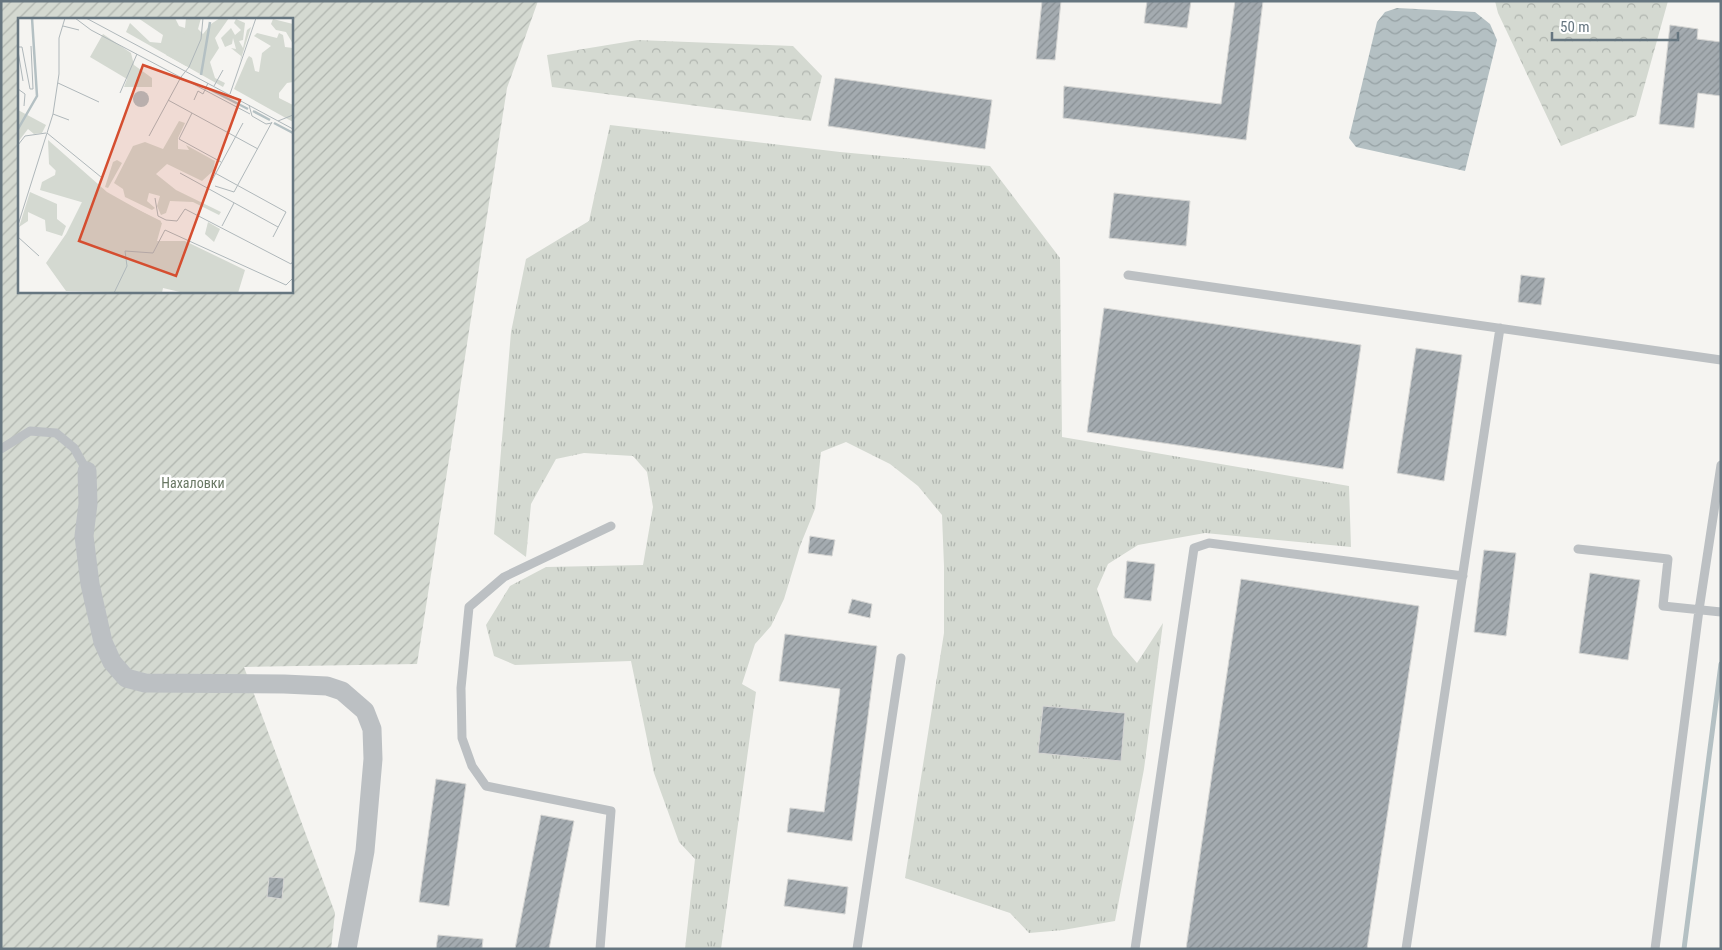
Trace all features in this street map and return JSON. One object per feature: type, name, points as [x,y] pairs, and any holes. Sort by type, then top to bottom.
[{"type":"street","points":[[87,471],[88,504],[84,536],[90,584],[103,642],[112,662],[126,678],[145,684],[284,684],[327,686],[342,691],[365,711],[372,729],[373,759],[365,851],[347,949]]},
{"type":"lane","points":[[1128,275],[1721,360]]},
{"type":"lane","points":[[1406,949],[1500,328]]},
{"type":"lane","points":[[1,449],[30,431],[56,433],[74,448],[87,471]]},
{"type":"lane","points":[[1655,949],[1699,610],[1721,465]]},
{"type":"lane","points":[[600,949],[611,811],[486,786],[472,766],[462,738],[461,688],[469,607],[504,577],[611,526]]},
{"type":"lane","points":[[1135,949],[1194,548],[1209,543],[1463,576]]},
{"type":"lane","points":[[1578,549],[1668,559],[1663,606],[1721,612]]},
{"type":"lane","points":[[857,949],[901,658]]},
{"type":"green space","name":"Нахаловки","points":[[1,1],[538,1],[507,88],[417,664],[244,667],[335,913],[331,949],[1,949]]},
{"type":"green space","points":[[1495,1],[1668,1],[1636,116],[1561,146],[1498,13]]},
{"type":"green space","points":[[638,40],[793,46],[822,76],[811,121],[552,87],[547,55]]},
{"type":"green space","points":[[610,125],[840,152],[990,166],[1060,258],[1062,437],[1349,486],[1351,547],[1205,533],[1138,545],[1108,564],[1097,589],[1113,635],[1137,663],[1163,623],[1144,769],[1115,921],[1063,930],[1029,933],[1010,913],[905,878],[944,633],[942,515],[918,486],[890,464],[846,442],[821,452],[815,509],[800,546],[784,599],[771,626],[755,644],[742,684],[756,692],[721,949],[685,949],[695,859],[679,842],[654,773],[631,661],[515,665],[494,656],[486,625],[510,586],[546,567],[643,565],[653,507],[647,472],[633,456],[584,453],[556,459],[531,504],[526,557],[494,534],[511,332],[526,259],[589,221]]},
{"type":"water","points":[[1397,8],[1475,12],[1490,24],[1497,40],[1465,171],[1356,147],[1349,138],[1377,22],[1385,12]]},
{"type":"building","points":[[1042,1],[1061,1],[1055,60],[1036,59]]},
{"type":"building","points":[[1147,1],[1191,1],[1187,28],[1144,23]]},
{"type":"building","points":[[1235,1],[1263,1],[1246,140],[1063,118],[1064,86],[1221,104]]},
{"type":"building","points":[[1670,25],[1698,29],[1697,39],[1721,42],[1721,96],[1698,93],[1694,128],[1659,124]]},
{"type":"building","points":[[835,78],[992,100],[985,149],[828,126]]},
{"type":"building","points":[[1114,193],[1190,201],[1186,246],[1109,238]]},
{"type":"building","points":[[1521,275],[1545,278],[1541,305],[1518,302]]},
{"type":"building","points":[[1104,308],[1361,345],[1343,469],[1087,432]]},
{"type":"building","points":[[1416,348],[1462,355],[1444,481],[1397,473]]},
{"type":"building","points":[[810,536],[835,540],[832,556],[808,553]]},
{"type":"building","points":[[1484,550],[1516,553],[1506,636],[1474,632]]},
{"type":"building","points":[[1127,561],[1155,564],[1151,601],[1124,598]]},
{"type":"building","points":[[1590,573],[1640,580],[1628,660],[1579,653]]},
{"type":"building","points":[[1241,579],[1419,606],[1367,949],[1186,949]]},
{"type":"building","points":[[852,599],[872,604],[870,618],[848,613]]},
{"type":"building","points":[[785,634],[877,646],[852,841],[787,832],[790,808],[824,812],[840,689],[779,681]]},
{"type":"building","points":[[1043,706],[1125,713],[1121,761],[1038,753]]},
{"type":"building","points":[[436,779],[466,784],[449,906],[419,902]]},
{"type":"building","points":[[541,815],[574,821],[549,949],[515,949]]},
{"type":"building","points":[[269,877],[284,878],[282,899],[267,897]]},
{"type":"building","points":[[788,879],[848,887],[845,914],[784,906]]},
{"type":"building","points":[[438,935],[483,939],[482,949],[436,949]]},
{"type":"waterway","points":[[1684,949],[1721,664]]}]
